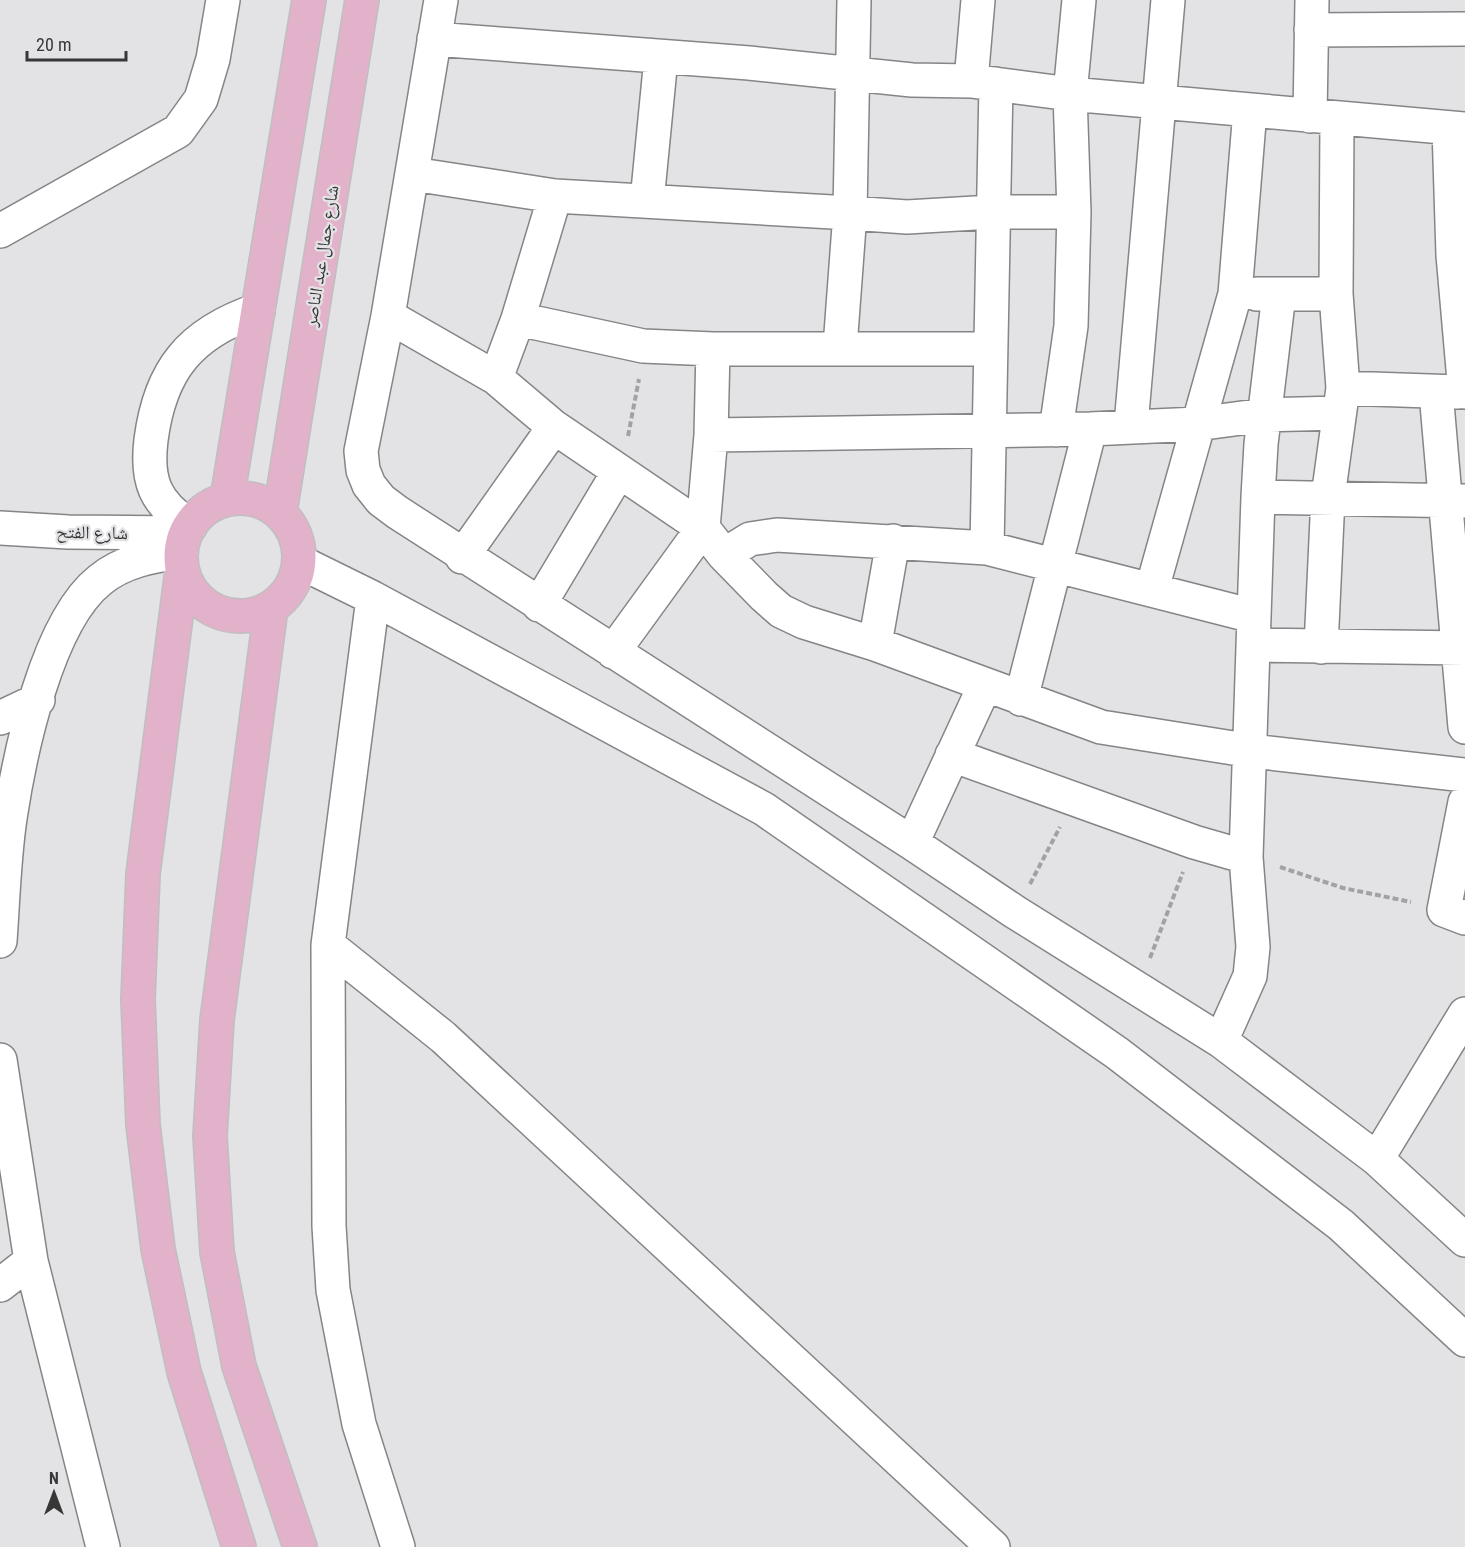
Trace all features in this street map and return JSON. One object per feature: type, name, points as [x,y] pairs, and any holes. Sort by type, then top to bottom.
[{"type":"main road","points":[[227,499],[309,0]]},
{"type":"main road","name":"شارع جمال عبد الناصر","points":[[279,512],[362,0]]},
{"type":"main road","points":[[184,545],[189,587],[201,602],[217,612],[235,617],[254,615],[271,608],[290,588],[300,562],[299,544],[292,526],[279,512],[264,502],[246,498],[227,499],[210,506],[195,518],[184,545],[143,874],[138,999],[143,1125],[158,1249],[184,1372],[219,1492],[239,1547]]},
{"type":"main road","points":[[271,608],[217,1020],[210,1136],[217,1252],[239,1366],[300,1547]]},
{"type":"street","points":[[0,231],[178,131],[201,99],[213,59],[223,0]]},
{"type":"street","points":[[441,0],[388,316],[361,451],[363,470],[369,486],[381,500],[462,556],[1221,1041],[1377,1159],[1465,1240]]},
{"type":"street","points":[[840,347],[850,213],[854,0]]},
{"type":"street","points":[[978,0],[992,212],[987,548]]},
{"type":"street","points":[[1056,430],[1071,326],[1074,212],[1070,94],[1079,0]]},
{"type":"street","points":[[1131,425],[1168,0]]},
{"type":"street","points":[[1321,647],[1328,496],[1341,400],[1323,117],[1311,15],[1465,29]]},
{"type":"street","points":[[434,39],[749,63],[853,75],[983,83],[1070,94],[1457,129],[1453,255],[1456,501],[1465,727]]},
{"type":"street","points":[[647,201],[661,58]]},
{"type":"street","points":[[1152,588],[1235,294],[1250,110]]},
{"type":"street","points":[[413,174],[497,185],[555,196],[907,217],[992,212],[1074,212]]},
{"type":"street","points":[[496,378],[518,319],[555,196]]},
{"type":"street","points":[[1235,294],[1336,294]]},
{"type":"street","points":[[1221,1041],[1250,976],[1254,947],[1246,857],[1252,751],[1253,630],[1258,496],[1264,415],[1279,294]]},
{"type":"street","points":[[0,941],[5,808],[53,650],[71,610],[100,579],[138,559],[184,545],[171,514],[158,497],[151,477],[150,455],[156,406],[171,374],[200,340],[237,317],[258,310]]},
{"type":"street","points":[[388,316],[496,378],[554,427],[618,473],[703,528],[723,555],[781,610],[804,622],[875,644],[1101,727],[1252,751],[1465,775]]},
{"type":"street","points":[[518,319],[643,346],[713,349],[840,347],[990,350]]},
{"type":"street","points":[[613,652],[703,528],[711,435],[713,349]]},
{"type":"street","points":[[711,435],[988,432],[1197,424],[1264,415],[1341,400],[1455,392]]},
{"type":"street","points":[[462,556],[554,427]]},
{"type":"street","points":[[1021,699],[1090,429]]},
{"type":"street","points":[[539,605],[618,473]]},
{"type":"street","points":[[1258,496],[1456,501]]},
{"type":"street","name":"شارع الفتح","points":[[0,528],[68,532],[184,545]]},
{"type":"street","points":[[723,555],[742,543],[762,536],[893,541],[987,548],[1152,588],[1253,630],[1321,647],[1461,647]]},
{"type":"street","points":[[875,644],[893,541]]},
{"type":"street","points":[[300,562],[373,598],[764,809],[1118,1053],[1341,1225],[1465,1340]]},
{"type":"street","points":[[373,598],[328,945],[329,1226],[333,1290],[359,1424],[398,1547]]},
{"type":"street","points":[[912,843],[985,686]]},
{"type":"street","points":[[0,718],[38,700]]},
{"type":"street","points":[[952,755],[1194,842],[1246,857]]},
{"type":"street","points":[[1455,914],[1463,820]]},
{"type":"street","points":[[328,945],[443,1037],[993,1547]]},
{"type":"street","points":[[1377,1159],[1465,1015]]},
{"type":"street","points":[[0,1060],[31,1261],[103,1547]]},
{"type":"street","points":[[0,1285],[31,1261]]},
{"type":"path","points":[[618,473],[634,418],[643,346]]},
{"type":"path","points":[[1016,912],[1075,798]]},
{"type":"path","points":[[1137,989],[1194,842]]},
{"type":"path","points":[[1246,857],[1343,888],[1455,914]]}]
